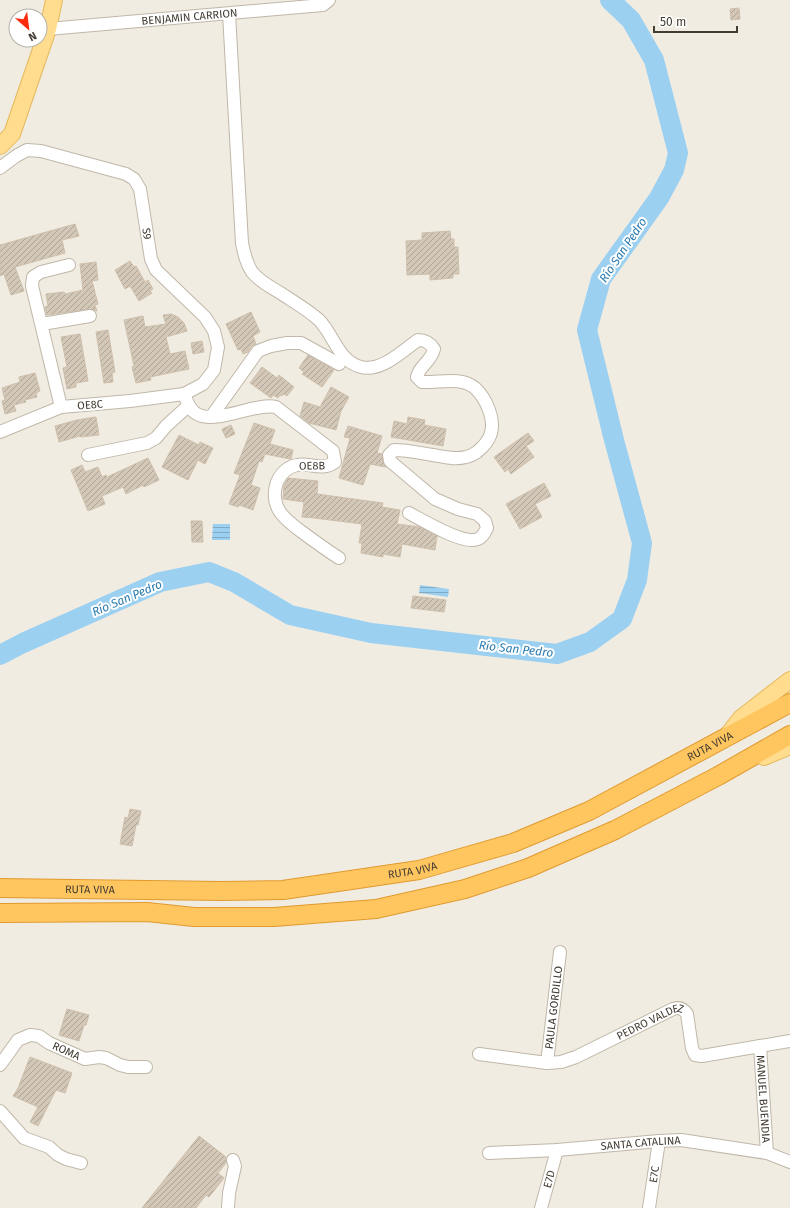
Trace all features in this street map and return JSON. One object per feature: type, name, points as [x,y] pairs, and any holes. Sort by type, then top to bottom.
[{"type":"highway","name":"RUTA VIVA","points":[[0,888],[282,890],[419,870],[513,842],[589,811],[790,703]]},
{"type":"highway","name":"RUTA VIVA","points":[[0,913],[147,912],[194,917],[274,917],[376,909],[465,889],[528,868],[615,830],[718,776],[790,735]]},
{"type":"main road","points":[[48,29],[54,0]]},
{"type":"main road","points":[[0,146],[12,134],[41,48]]},
{"type":"main road","points":[[726,737],[742,718],[790,680]]},
{"type":"main road","points":[[718,776],[790,746]]},
{"type":"street","name":"BENJAMIN CARRION","points":[[48,29],[323,5],[329,0]]},
{"type":"street","points":[[229,14],[242,243],[246,261],[252,271],[264,283],[312,314],[321,322],[338,350],[351,362],[361,367],[371,368],[387,363],[418,340],[424,340],[434,349],[432,357],[418,372],[417,377],[422,382],[446,380],[467,384],[475,388],[483,398],[488,409],[492,421],[492,432],[488,442],[472,456],[453,459],[406,450],[394,450],[389,455],[390,461],[435,499],[458,509],[477,514],[485,522],[487,528],[483,536],[474,540],[460,538],[409,513]]},
{"type":"street","name":"S9","points":[[0,168],[27,150],[41,151],[126,174],[134,179],[140,189],[151,259],[156,270],[204,317],[214,331],[218,347],[214,370],[203,384],[184,394]]},
{"type":"street","points":[[61,407],[32,286],[33,277],[41,272],[69,265]]},
{"type":"street","points":[[42,324],[90,316]]},
{"type":"street","points":[[184,394],[188,406],[197,414],[211,417],[258,351],[271,346],[287,343],[301,343],[339,364]]},
{"type":"street","name":"OE8C","points":[[0,432],[61,407],[130,401],[184,394]]},
{"type":"street","name":"OE8B","points":[[211,417],[268,405],[276,407],[333,452],[335,462],[328,466],[297,464],[284,470],[274,492],[278,510],[285,520],[338,558]]},
{"type":"street","points":[[88,455],[147,443],[156,438],[166,426],[188,406]]},
{"type":"street","name":"PAULA GORDILLO","points":[[547,1063],[560,952]]},
{"type":"street","name":"PEDRO VALDEZ","points":[[479,1054],[547,1063],[561,1062],[576,1057],[673,1008],[685,1011],[687,1014],[692,1048],[695,1055],[702,1056],[790,1041]]},
{"type":"street","name":"ROMA","points":[[0,1065],[18,1040],[30,1035],[39,1036],[49,1043],[85,1059],[99,1057],[106,1058],[120,1066],[128,1068],[146,1067]]},
{"type":"street","name":"MANUEL BUENDIA","points":[[760,1046],[767,1153]]},
{"type":"street","points":[[0,1111],[24,1138],[49,1147],[58,1155],[66,1159],[81,1163]]},
{"type":"street","name":"SANTA CATALINA","points":[[489,1153],[557,1150],[681,1140],[767,1153],[790,1162]]},
{"type":"street","name":"E7C","points":[[649,1208],[659,1141]]},
{"type":"street","name":"E7D","points":[[541,1208],[557,1150]]},
{"type":"street","points":[[228,1208],[229,1193],[235,1166],[233,1160]]},
{"type":"water","points":[[213,524],[230,524],[230,540],[212,540]]},
{"type":"water","points":[[420,585],[449,589],[448,597],[419,593]]},
{"type":"building","points":[[739,8],[740,19],[731,20],[730,9]]},
{"type":"building","points":[[75,224],[79,236],[62,240],[65,253],[15,267],[24,291],[11,295],[4,274],[0,276],[0,245]]},
{"type":"building","points":[[450,231],[451,239],[454,239],[454,247],[458,247],[459,274],[453,274],[453,278],[430,280],[430,274],[407,275],[406,241],[422,240],[422,233]]},
{"type":"building","points":[[130,261],[134,267],[136,266],[145,282],[148,280],[153,289],[150,291],[152,293],[139,301],[130,286],[125,289],[115,270]]},
{"type":"building","points":[[96,262],[98,280],[92,281],[98,304],[95,305],[97,311],[89,309],[47,315],[45,307],[48,306],[46,294],[64,292],[65,294],[83,290],[80,264]]},
{"type":"building","points":[[251,312],[260,332],[253,336],[256,344],[252,346],[248,352],[243,354],[241,349],[238,350],[226,324]]},
{"type":"building","points":[[171,314],[178,317],[184,323],[187,331],[166,337],[170,354],[185,351],[189,369],[150,377],[151,380],[136,383],[132,367],[134,366],[124,320],[143,316],[145,327],[166,324],[163,315]]},
{"type":"building","points":[[108,330],[115,372],[112,373],[113,382],[104,383],[96,332]]},
{"type":"building","points":[[80,334],[88,381],[76,383],[76,387],[67,389],[63,368],[67,367],[61,337]]},
{"type":"building","points":[[202,341],[204,352],[193,354],[191,343]]},
{"type":"building","points":[[308,355],[334,370],[322,387],[302,374],[304,372],[299,368]]},
{"type":"building","points":[[262,367],[277,378],[279,375],[294,387],[287,396],[284,394],[282,396],[280,395],[278,398],[273,395],[271,398],[250,383]]},
{"type":"building","points":[[35,373],[40,391],[36,393],[37,397],[14,405],[16,411],[5,414],[2,401],[5,400],[2,388],[20,382],[19,377]]},
{"type":"building","points":[[331,387],[349,397],[341,411],[336,430],[309,423],[300,416],[304,402],[320,407]]},
{"type":"building","points":[[96,417],[99,435],[80,436],[59,442],[55,426]]},
{"type":"building","points":[[408,417],[425,420],[424,425],[446,429],[443,446],[391,437],[394,421],[407,424]]},
{"type":"building","points":[[254,423],[275,430],[270,444],[293,450],[291,459],[265,454],[262,462],[259,461],[251,485],[260,488],[253,510],[239,505],[238,507],[229,504],[240,475],[234,473]]},
{"type":"building","points":[[231,425],[235,434],[226,438],[222,429]]},
{"type":"building","points":[[348,426],[382,436],[377,453],[382,454],[383,462],[386,467],[370,464],[363,485],[339,478],[350,438],[344,437]]},
{"type":"building","points":[[528,433],[534,441],[526,446],[534,457],[511,474],[508,469],[505,472],[494,457]]},
{"type":"building","points":[[179,435],[199,445],[200,442],[213,448],[205,464],[198,460],[188,480],[162,467]]},
{"type":"building","points":[[148,458],[159,480],[144,487],[143,485],[126,494],[123,487],[102,496],[105,504],[88,511],[71,470],[82,465],[85,472],[98,467],[102,477],[106,475],[107,477]]},
{"type":"building","points":[[288,478],[318,481],[317,494],[383,503],[382,507],[400,510],[397,524],[420,527],[437,536],[435,550],[402,544],[400,557],[383,554],[383,557],[361,553],[362,543],[359,543],[362,524],[302,517],[304,502],[283,499],[284,485]]},
{"type":"building","points":[[544,483],[551,496],[535,504],[542,517],[520,529],[506,504]]},
{"type":"building","points":[[191,521],[202,521],[203,542],[192,542]]},
{"type":"building","points":[[413,596],[446,600],[444,612],[411,608]]},
{"type":"building","points":[[130,809],[141,811],[138,825],[136,825],[132,846],[120,844],[125,817],[128,818]]},
{"type":"building","points":[[67,1009],[89,1015],[79,1041],[59,1035]]},
{"type":"building","points":[[30,1057],[72,1073],[65,1093],[56,1090],[38,1126],[30,1122],[38,1107],[13,1096],[18,1088]]},
{"type":"building","points":[[199,1136],[226,1157],[226,1163],[218,1173],[224,1178],[209,1197],[206,1195],[196,1208],[142,1208]]},
{"type":"waterway","name":"Río San Pedro","points":[[0,655],[23,643],[160,582],[209,572],[234,582],[290,615],[371,633],[557,654],[590,642],[622,619],[637,580],[642,543],[614,440],[587,330],[601,279],[659,198],[674,170],[678,153],[654,60],[631,20],[610,0]]}]
